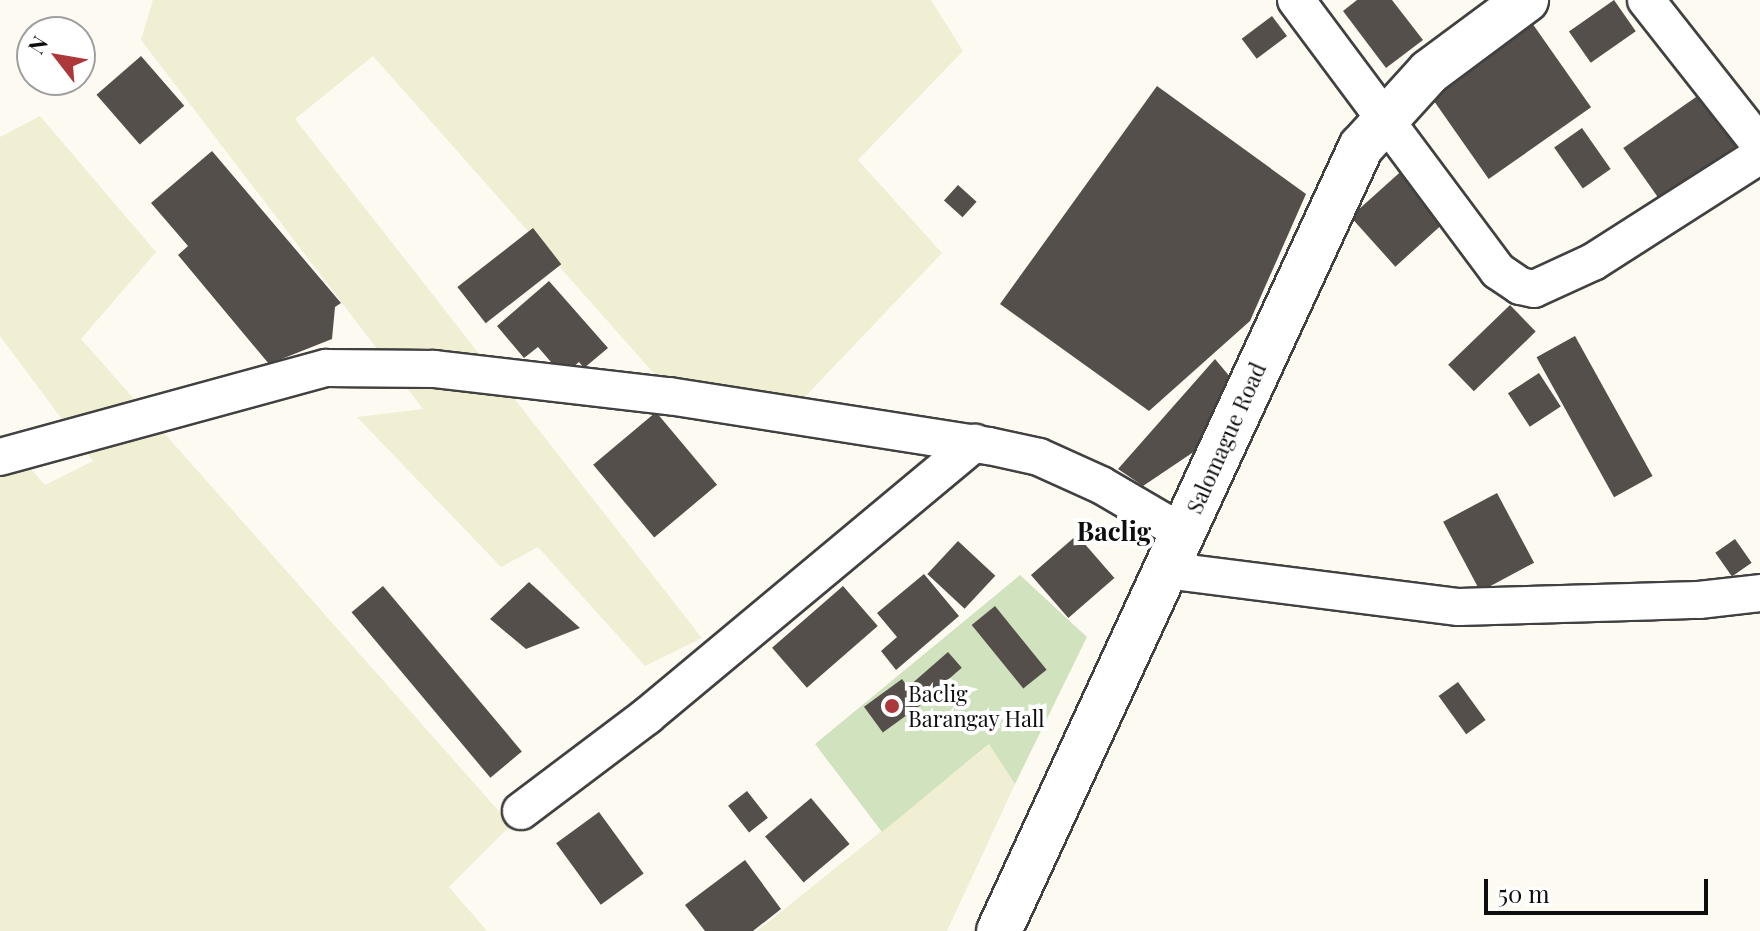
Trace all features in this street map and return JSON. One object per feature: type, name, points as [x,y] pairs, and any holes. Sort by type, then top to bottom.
[{"type":"street","points":[[1296,0],[1498,271],[1520,286],[1534,289],[1593,262],[1760,155]]},
{"type":"street","name":"Salomague Road","points":[[999,931],[1347,174],[1385,116],[1429,72],[1526,0]]},
{"type":"street","points":[[1646,0],[1760,145]]},
{"type":"street","points":[[0,457],[326,368],[377,366],[669,396],[975,443],[1039,457],[1101,485],[1174,552],[1459,607],[1699,600],[1760,593]]},
{"type":"street","points":[[521,811],[647,716],[975,443]]},
{"type":"shaded area","points":[[153,0],[931,0],[963,51],[858,160],[942,253],[800,402],[657,377],[373,56],[295,119],[702,638],[645,666],[538,547],[501,567],[357,417],[423,409],[141,40]]},
{"type":"shaded area","points":[[40,116],[156,252],[81,339],[511,825],[449,887],[487,931],[0,931],[0,434],[45,485],[93,461],[0,336],[0,137]]},
{"type":"shaded area","points":[[990,744],[1015,784],[947,931],[757,931]]},
{"type":"green space","points":[[1020,575],[1087,637],[1015,784],[989,744],[882,832],[815,744]]},
{"type":"building","points":[[1357,0],[1392,0],[1423,40],[1386,68],[1343,11]]},
{"type":"building","points":[[1614,0],[1636,31],[1591,63],[1569,32]]},
{"type":"building","points":[[1272,16],[1287,36],[1257,59],[1242,39]]},
{"type":"building","points":[[1532,23],[1591,107],[1489,179],[1430,95]]},
{"type":"building","points":[[141,56],[184,106],[140,145],[96,95]]},
{"type":"building","points":[[1157,86],[1306,194],[1250,321],[1149,411],[1000,304]]},
{"type":"building","points":[[1706,90],[1743,142],[1660,200],[1623,148]]},
{"type":"building","points":[[1582,128],[1611,169],[1583,188],[1554,148]]},
{"type":"building","points":[[212,151],[341,303],[335,307],[332,339],[269,364],[178,255],[188,246],[151,203]]},
{"type":"building","points":[[1407,166],[1452,216],[1395,267],[1351,217]]},
{"type":"building","points":[[958,185],[977,202],[963,217],[944,201]]},
{"type":"building","points":[[533,228],[561,264],[486,323],[457,287]]},
{"type":"building","points":[[549,281],[608,348],[584,368],[579,362],[563,376],[538,347],[524,358],[497,326]]},
{"type":"building","points":[[1510,305],[1536,332],[1474,391],[1448,365]]},
{"type":"building","points":[[1575,336],[1653,476],[1614,497],[1537,357]]},
{"type":"building","points":[[1215,359],[1231,378],[1198,449],[1143,486],[1118,469]]},
{"type":"building","points":[[1539,373],[1561,407],[1530,427],[1508,393]]},
{"type":"building","points":[[656,412],[717,485],[654,537],[593,465]]},
{"type":"building","points":[[1497,493],[1534,563],[1480,591],[1443,522]]},
{"type":"building","points":[[1077,535],[1114,578],[1068,618],[1031,575]]},
{"type":"building","points":[[1735,539],[1752,563],[1732,577],[1715,553]]},
{"type":"building","points":[[958,541],[995,576],[965,609],[927,574]]},
{"type":"building","points":[[924,574],[959,616],[896,670],[881,651],[897,637],[877,613]]},
{"type":"building","points":[[529,582],[580,628],[526,649],[490,619]]},
{"type":"building","points":[[383,586],[522,751],[490,778],[352,612]]},
{"type":"building","points":[[843,586],[878,626],[807,688],[772,648]]},
{"type":"building","points":[[995,606],[1047,670],[1023,689],[972,625]]},
{"type":"building","points":[[948,652],[962,668],[925,700],[911,684]]},
{"type":"building","name":"Baclig Barangay Hall","points":[[902,679],[921,705],[883,733],[864,707]]},
{"type":"building","points":[[1458,682],[1486,720],[1466,734],[1439,696]]},
{"type":"building","points":[[747,791],[768,818],[749,833],[728,806]]},
{"type":"building","points":[[811,798],[850,844],[804,883],[765,837]]},
{"type":"building","points":[[599,812],[644,873],[601,905],[556,843]]},
{"type":"building","points":[[745,860],[781,909],[753,931],[705,931],[685,905]]},
{"type":"place","name":"Baclig Barangay Hall","points":[[892,706]]},
{"type":"district","name":"Baclig","points":[[1114,531]]}]
